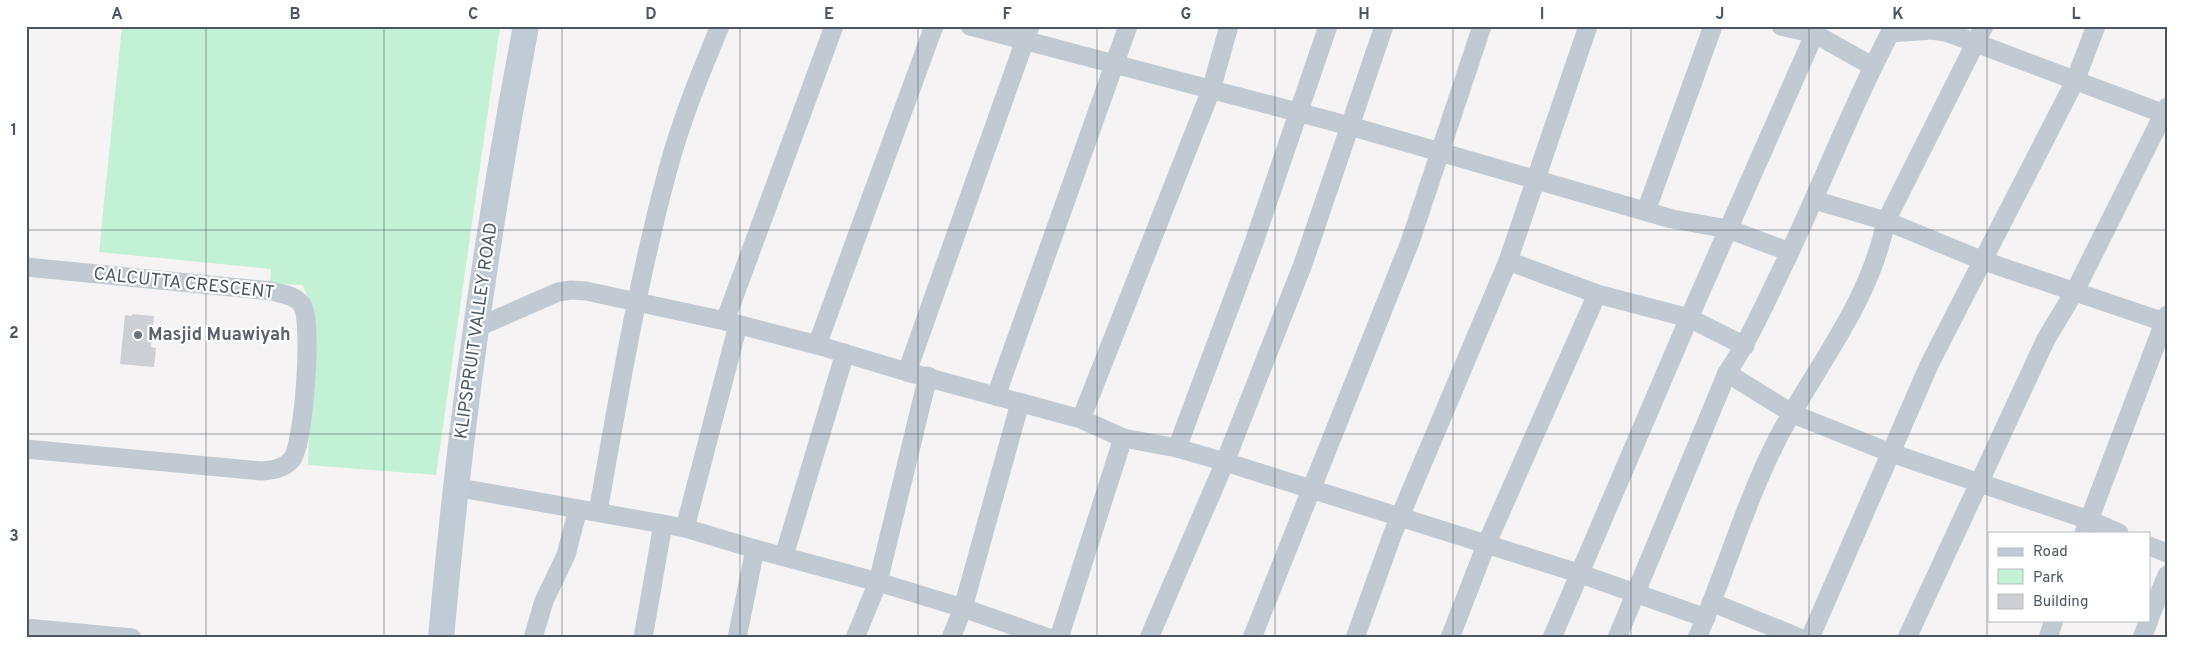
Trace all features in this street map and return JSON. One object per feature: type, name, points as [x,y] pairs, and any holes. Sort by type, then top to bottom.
[{"type":"main road","name":"KLIPSPRUIT VALLEY ROAD","points":[[441,638],[454,487],[476,328],[511,106],[526,26]]},
{"type":"street","points":[[598,512],[636,302],[667,172],[694,90],[720,26]]},
{"type":"street","points":[[685,528],[732,323],[834,26]]},
{"type":"street","points":[[817,344],[934,26]]},
{"type":"street","points":[[970,26],[1028,33],[1116,64],[1350,126],[1672,219],[1728,229],[1790,252]]},
{"type":"street","points":[[996,396],[1128,26]]},
{"type":"street","points":[[1081,419],[1211,90],[1229,26]]},
{"type":"street","points":[[1177,448],[1253,246],[1328,26]]},
{"type":"street","points":[[1149,638],[1225,462],[1303,264],[1384,26]]},
{"type":"street","points":[[1252,638],[1397,277],[1441,153],[1482,26]]},
{"type":"street","points":[[1355,638],[1400,518],[1508,262],[1588,26]]},
{"type":"street","points":[[1646,211],[1713,26]]},
{"type":"street","points":[[1782,26],[1816,30],[1872,66]]},
{"type":"street","points":[[1697,638],[1765,467],[1781,434],[1852,313],[1871,272],[1886,221],[1984,26]]},
{"type":"street","points":[[1810,638],[1930,363],[1981,260],[2075,81],[2096,26]]},
{"type":"street","points":[[1617,638],[1637,594],[1727,373],[1745,346],[1790,252],[1872,66],[1891,29],[1931,30],[1949,33],[2075,81],[2166,112],[2075,291],[2046,339],[1907,638]]},
{"type":"street","points":[[1552,638],[1578,573],[1816,30]]},
{"type":"street","points":[[907,372],[1028,33]]},
{"type":"street","points":[[1814,200],[1886,221],[1981,260],[2166,320],[2087,526]]},
{"type":"street","points":[[1508,262],[1598,294],[1689,318],[1745,346]]},
{"type":"street","name":"CALCUTTA CRESCENT","points":[[26,267],[289,295],[302,305],[306,313],[308,330],[301,431],[298,447],[293,458],[282,467],[261,471],[26,449]]},
{"type":"street","points":[[476,328],[558,292],[571,290],[732,323],[817,344],[907,372],[928,376],[1081,419],[1123,438],[1177,448],[1225,462],[1578,573],[1637,594],[1709,610],[1800,638]]},
{"type":"street","points":[[1450,638],[1486,545],[1598,294]]},
{"type":"street","points":[[784,556],[846,353]]},
{"type":"street","points":[[1727,373],[1793,414],[2087,526],[2114,532]]},
{"type":"street","points":[[854,638],[878,582],[928,376]]},
{"type":"street","points":[[951,638],[963,608],[1020,403]]},
{"type":"street","points":[[1059,638],[1123,438]]},
{"type":"street","points":[[454,487],[685,528],[878,582],[963,608],[1049,638]]},
{"type":"street","points":[[533,638],[544,601],[566,555],[578,509]]},
{"type":"street","points":[[643,638],[663,524]]},
{"type":"street","points":[[2150,546],[2167,553]]},
{"type":"street","points":[[737,638],[755,549]]},
{"type":"street","points":[[2150,617],[2167,575]]},
{"type":"street","points":[[2048,638],[2053,622]]},
{"type":"street","points":[[2142,638],[2148,622]]},
{"type":"street","points":[[26,628],[132,638]]},
{"type":"green space","points":[[122,26],[500,26],[436,475],[308,465],[313,312],[303,285],[270,284],[271,269],[99,252]]},
{"type":"building","name":"Masjid Muawiyah","points":[[132,314],[154,316],[151,347],[156,348],[154,367],[120,364],[125,315],[132,316]]},
{"type":"place","name":"Masjid Muawiyah","points":[[138,335]]}]
